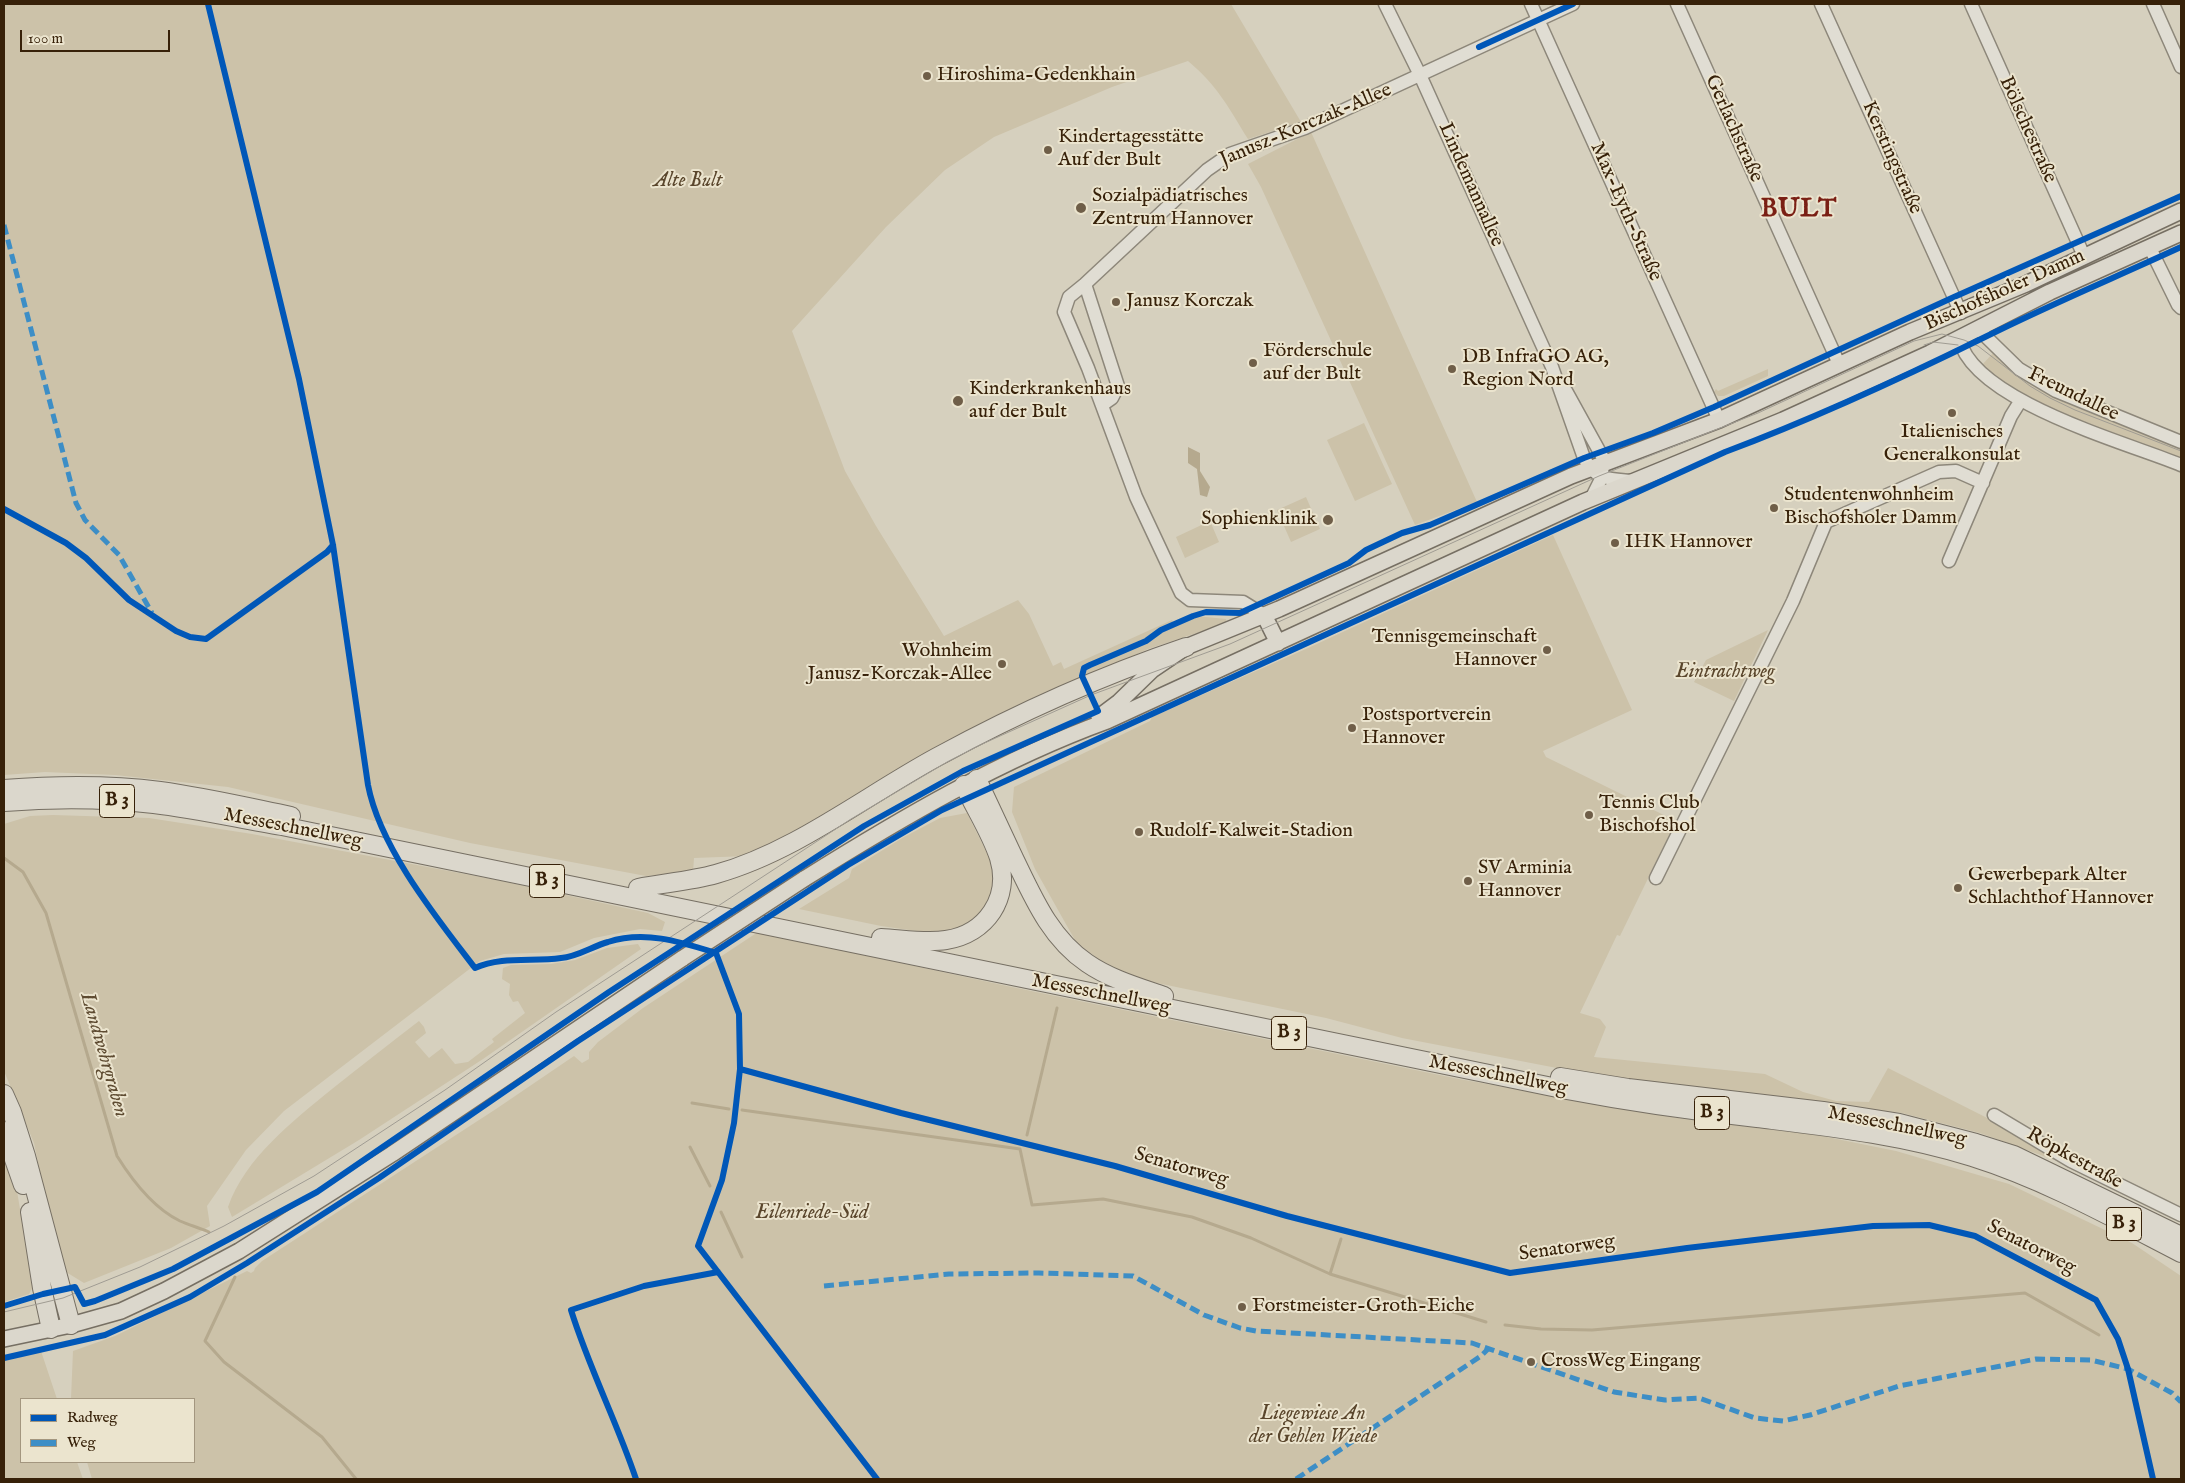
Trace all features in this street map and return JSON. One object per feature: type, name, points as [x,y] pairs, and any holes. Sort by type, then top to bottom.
[{"type":"highway","points":[[638,888],[717,874],[750,862],[805,835],[911,772],[986,732],[1086,686],[1148,660],[1186,647]]},
{"type":"highway","points":[[881,938],[938,940],[951,938],[966,933],[982,924],[994,910],[1001,890],[1002,870],[971,782]]},
{"type":"highway","points":[[971,782],[1046,920],[1061,941],[1101,972],[1164,996]]},
{"type":"highway","name":"Messeschnellweg","points":[[4,788],[88,785],[158,790],[201,797],[1565,1078],[1637,1089],[1823,1111],[1899,1123],[2014,1155],[2181,1253]]},
{"type":"highway","points":[[4,812],[37,799]]},
{"type":"highway","name":"Messeschnellweg","points":[[4,802],[37,799],[86,799],[154,804],[273,824],[1627,1102],[1897,1138],[1971,1157],[2071,1189],[2181,1236]]},
{"type":"highway","points":[[4,1094],[12,1112],[26,1156],[71,1325]]},
{"type":"highway","points":[[4,1131],[30,1210],[42,1288],[51,1329]]},
{"type":"highway","points":[[2071,1189],[2181,1226]]},
{"type":"highway","points":[[2071,1189],[2181,1264]]},
{"type":"main road","name":"Bischofsholer Damm","points":[[1075,732],[1119,702],[1152,670],[1186,647],[1599,469],[1719,420],[1910,332],[1961,313],[2181,211]]},
{"type":"main road","name":"Bischofsholer Damm","points":[[4,1339],[71,1325],[121,1311],[164,1291],[239,1251],[392,1154],[682,958],[804,879],[889,826],[971,782],[1075,732],[1107,721],[1591,499],[1783,420],[1959,338],[2050,292],[2181,234]]},
{"type":"main road","points":[[1961,313],[1977,328]]},
{"type":"main road","points":[[1959,338],[1961,313]]},
{"type":"main road","points":[[1264,615],[1278,643]]},
{"type":"street","name":"Lindemannallee","points":[[1385,4],[1420,75],[1552,367],[1580,447],[1599,469]]},
{"type":"street","name":"Max-Eyth-Straße","points":[[1531,4],[1719,420]]},
{"type":"street","name":"Janusz-Korczak-Allee","points":[[1264,615],[1243,602],[1190,600],[1181,593],[1136,496],[1064,312],[1069,297],[1216,163],[1230,154],[1305,128],[1573,4]]},
{"type":"street","name":"Gerlachstraße","points":[[1677,4],[1839,364]]},
{"type":"street","name":"Kerstingstraße","points":[[1821,4],[1961,313]]},
{"type":"street","name":"Bölschestraße","points":[[1970,4],[2084,256]]},
{"type":"street","points":[[2153,4],[2181,67]]},
{"type":"street","points":[[2150,248],[2176,302],[2181,308]]},
{"type":"street","points":[[1085,284],[1118,386],[1112,398],[1102,405]]},
{"type":"street","name":"Freundallee","points":[[1977,328],[2019,369],[2056,391],[2181,442]]},
{"type":"street","name":"Freundallee","points":[[1959,338],[1965,353],[1975,365],[2020,400],[2069,424],[2181,465]]},
{"type":"street","name":"Lindemannallee","points":[[1552,367],[1601,451],[1599,469]]},
{"type":"street","name":"Freundallee","points":[[1949,561],[2011,416],[2020,400]]},
{"type":"street","points":[[1591,499],[1599,469],[1636,481]]},
{"type":"street","points":[[1656,878],[1793,601],[1826,522],[1939,472],[1956,471],[1983,482]]},
{"type":"street","name":"Röpkestraße","points":[[1994,1115],[2071,1160],[2181,1215]]},
{"type":"green space","name":"Alte Bult","points":[[4,4],[1231,4],[1301,122],[1248,139],[1215,88],[1188,61],[1112,87],[994,137],[945,170],[886,227],[792,331],[845,471],[876,526],[944,636],[1018,600],[1029,614],[1053,666],[1061,662],[1064,669],[1172,620],[1175,626],[1196,616],[1226,619],[1227,623],[1148,649],[980,727],[824,816],[747,856],[694,858],[693,872],[646,876],[470,843],[228,787],[115,775],[45,772],[4,775]]},
{"type":"green space","points":[[1311,132],[1477,502],[1415,525],[1261,187],[1248,164]]},
{"type":"green space","points":[[1994,352],[2026,380],[2064,402],[2181,448],[2181,461],[2042,407],[1981,366]]},
{"type":"green space","points":[[1768,369],[1768,376],[1724,396],[1718,396],[1714,392],[1716,389],[1718,391]]},
{"type":"green space","points":[[1364,423],[1392,484],[1355,501],[1327,440]]},
{"type":"green space","points":[[1306,497],[1320,529],[1291,542],[1277,510]]},
{"type":"green space","points":[[1210,521],[1219,542],[1185,558],[1176,537]]},
{"type":"green space","points":[[1553,535],[1632,710],[1543,751],[1546,757],[1676,821],[1620,936],[1617,935],[1580,1013],[1600,1019],[1606,1027],[1594,1057],[1765,1074],[1803,1092],[1836,1101],[1869,1102],[1888,1068],[2017,1133],[2024,1141],[2068,1165],[1980,1133],[1902,1113],[1629,1082],[1402,1038],[1326,1018],[1128,977],[1101,961],[1076,942],[1035,869],[1012,812],[1014,787],[1150,721],[1152,717],[1308,648]]},
{"type":"green space","name":"Eintrachtweg","points":[[1768,630],[1734,701],[1694,682],[1706,660]]},
{"type":"green space","points":[[967,813],[996,871],[997,884],[983,917],[944,935],[881,926],[799,909],[849,878],[852,869],[904,837],[940,818]]},
{"type":"green space","points":[[30,816],[149,818],[252,834],[502,881],[648,913],[665,922],[662,931],[640,929],[594,938],[560,952],[504,954],[480,961],[284,1111],[246,1150],[207,1206],[210,1226],[171,1248],[84,1283],[66,1272],[49,1218],[34,1143],[4,1071],[4,824]]},
{"type":"green space","name":"Eilenriede-Süd","points":[[758,932],[1007,986],[1459,1079],[1684,1119],[1817,1135],[1896,1151],[2009,1184],[2132,1243],[2181,1276],[2181,1479],[92,1479],[87,1463],[195,1463],[195,1398],[71,1398],[73,1351],[115,1336],[247,1271],[251,1273],[262,1261],[574,1056],[582,1063],[589,1059],[589,1052],[598,1042],[643,1008]]},
{"type":"green space","points":[[638,944],[641,949],[483,1059],[359,1140],[232,1217],[228,1207],[246,1172],[286,1127],[419,1021],[426,1033],[415,1042],[429,1058],[442,1048],[455,1064],[468,1062],[494,1042],[492,1039],[525,1013],[518,1001],[513,1002],[509,995],[510,984],[502,979],[503,968],[511,965],[551,964],[575,960],[607,948]]},
{"type":"green space","points":[[4,1144],[14,1173],[33,1287],[29,1294],[4,1302]]},
{"type":"green space","points":[[41,1351],[57,1398],[20,1398],[20,1463],[77,1463],[83,1479],[4,1479],[4,1359]]},
{"type":"shaded area","points":[[1188,447],[1200,453],[1200,471],[1210,487],[1207,497],[1200,495],[1197,469],[1188,463]]},
{"type":"waterway","name":"Landwehrgraben","points":[[4,858],[23,872],[46,913],[117,1156],[136,1184],[161,1209],[180,1221],[209,1232]]},
{"type":"waterway","points":[[1027,1135],[1057,1008]]},
{"type":"waterway","points":[[692,1103],[729,1109]]},
{"type":"waterway","points":[[742,1110],[1020,1149],[1032,1205],[1103,1199],[1192,1217],[1251,1238],[1330,1274],[1486,1322]]},
{"type":"waterway","points":[[690,1147],[710,1186]]},
{"type":"waterway","points":[[721,1212],[742,1257]]},
{"type":"waterway","points":[[1330,1274],[1341,1239]]},
{"type":"waterway","name":"Landwehrgraben","points":[[235,1277],[205,1341],[224,1362],[322,1437],[356,1479]]},
{"type":"waterway","points":[[1505,1325],[1541,1329],[1592,1330],[2025,1293],[2099,1335]]},
{"type":"tram line","points":[[4,1312],[63,1298],[140,1267],[224,1226],[314,1176],[445,1090],[556,1012],[851,819],[947,762],[980,745],[1091,695],[1230,644],[1599,476],[1758,413],[1914,341],[1942,334],[1964,340],[1978,346],[2030,386],[2050,398],[2075,410],[2181,451]]},
{"type":"tram line","points":[[1924,345],[1933,342],[1958,345]]},
{"type":"marked path","points":[[4,225],[76,503],[85,520],[119,555],[152,613]]},
{"type":"marked path","points":[[824,1286],[949,1274],[1039,1273],[1133,1276],[1204,1315],[1240,1328],[1256,1331],[1472,1343],[1614,1392],[1665,1400],[1699,1398],[1755,1418],[1783,1421],[1810,1415],[1899,1386],[2036,1359],[2091,1360],[2128,1369],[2172,1393],[2181,1402]]},
{"type":"marked path","points":[[1296,1479],[1481,1356],[1489,1348]]},
{"type":"cycle path","points":[[208,4],[299,379],[333,545],[368,785],[374,809],[384,833],[411,881],[475,968],[496,962],[567,957],[608,942],[636,937],[663,939],[716,953],[739,1014],[740,1069],[734,1123],[722,1180],[698,1246],[877,1479]]},
{"type":"cycle path","points":[[1479,47],[1573,4]]},
{"type":"cycle path","points":[[4,1306],[43,1294],[75,1287],[84,1304],[95,1301],[173,1269],[317,1192],[609,992],[864,826],[963,771],[1098,711],[1082,676],[1084,668],[1146,641],[1161,630],[1193,616],[1206,612],[1240,613],[1349,563],[1366,550],[1402,533],[1430,525],[1584,458],[1653,433],[1714,407],[2181,196]]},
{"type":"cycle path","points":[[4,1358],[105,1335],[190,1297],[247,1263],[379,1178],[578,1041],[848,865],[942,810],[1725,452],[1791,426],[1889,383],[2033,314],[2181,247]]},
{"type":"cycle path","points":[[4,509],[66,543],[86,558],[129,600],[176,631],[190,637],[206,639],[327,552],[333,545]]},
{"type":"cycle path","name":"Senatorweg","points":[[740,1069],[901,1113],[1115,1166],[1287,1216],[1510,1273],[1687,1248],[1873,1226],[1929,1225],[1975,1236],[2096,1300],[2118,1339],[2128,1369],[2153,1479]]},
{"type":"cycle path","points":[[636,1479],[571,1310],[644,1286],[718,1272]]},
{"type":"place","name":"Hiroshima-Gedenkhain","points":[[927,76]]},
{"type":"place","name":"Kindertagesstätte Auf der Bult","points":[[1048,150]]},
{"type":"place","name":"Sozialpädiatrisches Zentrum Hannover","points":[[1081,208]]},
{"type":"place","name":"Janusz Korczak","points":[[1116,302]]},
{"type":"place","name":"Förderschule auf der Bult","points":[[1253,363]]},
{"type":"place","name":"DB InfraGO AG, Region Nord","points":[[1452,369]]},
{"type":"place","name":"Kinderkrankenhaus auf der Bult","points":[[958,401]]},
{"type":"place","name":"Italienisches Generalkonsulat","points":[[1952,413]]},
{"type":"place","name":"Studentenwohnheim Bischofsholer Damm","points":[[1774,508]]},
{"type":"place","name":"Sophienklinik","points":[[1328,520]]},
{"type":"place","name":"IHK Hannover","points":[[1615,543]]},
{"type":"place","name":"Tennisgemeinschaft Hannover","points":[[1547,650]]},
{"type":"place","name":"Wohnheim Janusz-Korczak-Allee","points":[[1002,664]]},
{"type":"place","name":"Postsportverein Hannover","points":[[1352,728]]},
{"type":"place","name":"Tennis Club Bischofshol","points":[[1589,815]]},
{"type":"place","name":"Rudolf-Kalweit-Stadion","points":[[1139,832]]},
{"type":"place","name":"SV Arminia Hannover","points":[[1468,881]]},
{"type":"place","name":"Gewerbepark Alter Schlachthof Hannover","points":[[1958,888]]},
{"type":"place","name":"Forstmeister-Groth-Eiche","points":[[1242,1307]]},
{"type":"place","name":"CrossWeg Eingang","points":[[1531,1362]]},
{"type":"district","name":"BULT","points":[[1799,211]]},
{"type":"park label","name":"Liegewiese An der Gehlen Wiede","points":[[1313,1426]]}]
